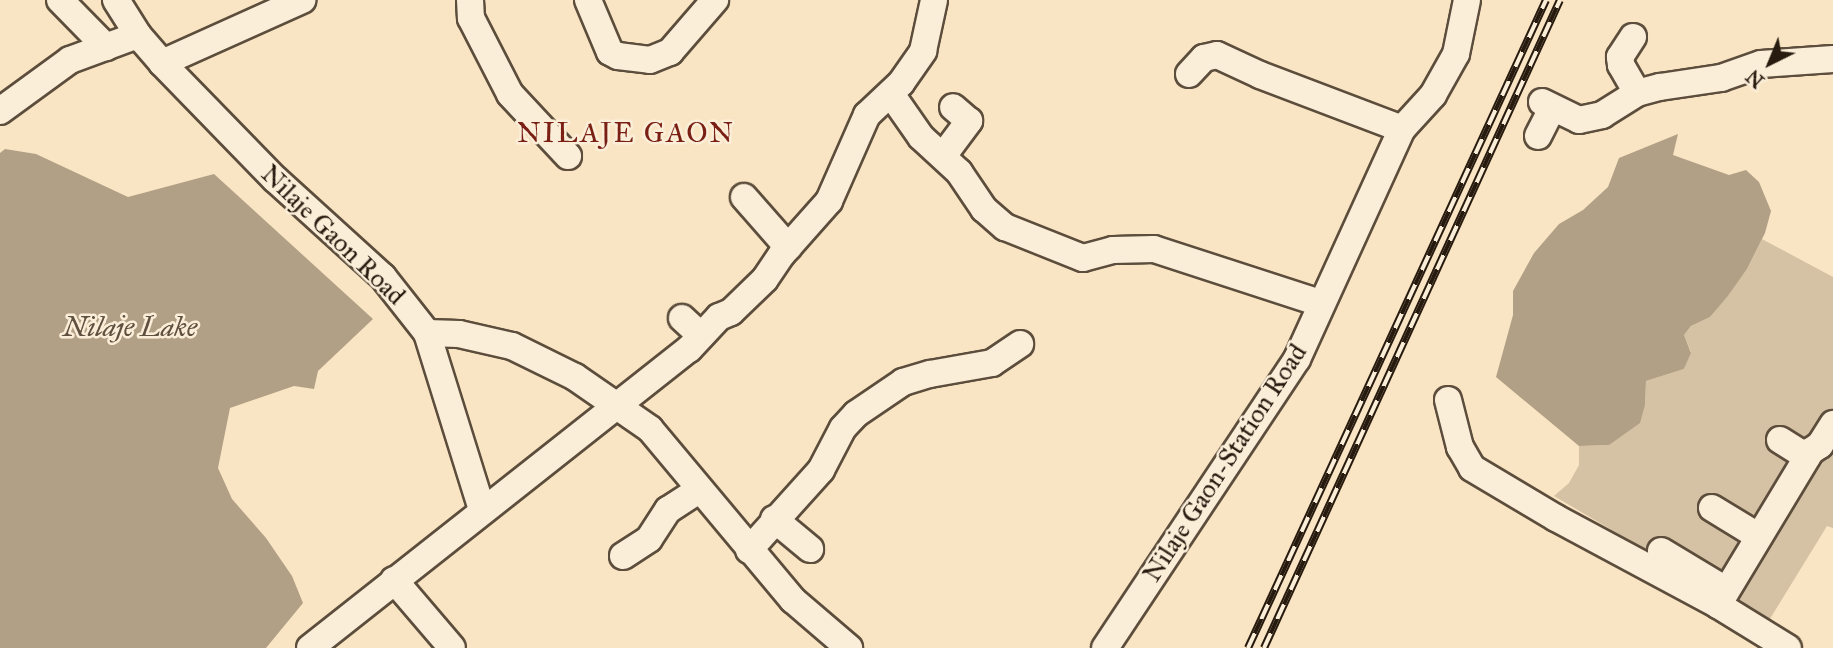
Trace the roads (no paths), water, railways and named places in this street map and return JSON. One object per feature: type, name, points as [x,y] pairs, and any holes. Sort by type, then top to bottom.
[{"type":"street","points":[[60,0],[106,47]]},
{"type":"street","name":"Nilaje Gaon Road","points":[[116,0],[138,35],[162,63],[275,179],[383,277],[427,332],[482,510]]},
{"type":"street","points":[[162,63],[302,0]]},
{"type":"street","points":[[470,0],[471,19],[510,94],[568,156]]},
{"type":"street","points":[[588,0],[610,52],[618,56],[650,60],[670,52],[715,0]]},
{"type":"street","points":[[310,648],[482,510],[618,407],[765,279],[788,247],[829,201],[867,115],[891,94],[923,51],[934,0]]},
{"type":"street","name":"Nilaje Gaon-Station Road","points":[[1105,648],[1297,359],[1320,303],[1402,129],[1433,95],[1456,54],[1467,0]]},
{"type":"street","points":[[0,111],[70,60],[138,35]]},
{"type":"street","points":[[1633,37],[1620,57],[1620,65],[1637,93]]},
{"type":"street","points":[[1189,74],[1204,58],[1217,55],[1260,75],[1402,129]]},
{"type":"street","points":[[1538,136],[1547,105],[1579,120],[1602,115],[1637,93],[1721,78],[1761,64],[1833,59]]},
{"type":"street","points":[[891,94],[921,137],[959,172],[994,219],[1052,247],[1083,258],[1113,250],[1154,249],[1320,303]]},
{"type":"street","points":[[943,156],[969,121],[953,107]]},
{"type":"street","points":[[744,197],[788,247]]},
{"type":"street","points":[[682,318],[701,336]]},
{"type":"street","points":[[427,332],[458,334],[512,346],[575,377],[650,429],[748,550],[793,600],[849,648]]},
{"type":"street","points":[[748,550],[821,470],[843,428],[856,414],[903,382],[930,374],[992,363],[1020,344]]},
{"type":"street","points":[[1448,400],[1460,447],[1472,468],[1556,518],[1722,598]]},
{"type":"street","points":[[1722,598],[1807,457],[1820,445],[1833,424]]},
{"type":"street","points":[[1780,440],[1807,457]]},
{"type":"street","points":[[623,556],[649,539],[667,510],[699,490]]},
{"type":"street","points":[[1712,508],[1758,536]]},
{"type":"street","points":[[774,519],[810,549]]},
{"type":"street","points":[[1661,551],[1788,648]]},
{"type":"street","points":[[394,580],[452,648]]},
{"type":"water","points":[[1678,134],[1673,155],[1729,175],[1746,170],[1759,182],[1771,211],[1765,233],[1747,269],[1727,297],[1710,317],[1691,326],[1684,335],[1691,353],[1684,369],[1646,381],[1645,405],[1640,423],[1609,445],[1579,446],[1496,377],[1513,315],[1513,291],[1534,253],[1559,224],[1583,210],[1608,187],[1619,158]]},
{"type":"water","name":"Nilaje Lake","points":[[5,149],[36,154],[128,197],[214,174],[373,319],[318,371],[314,389],[294,386],[230,408],[218,468],[232,499],[266,538],[292,576],[303,603],[266,648],[0,648],[0,153]]},
{"type":"railway","points":[[1248,648],[1546,0]]},
{"type":"railway","points":[[1264,648],[1560,0]]},
{"type":"district","name":"NILAJE GAON","points":[[626,133]]}]
